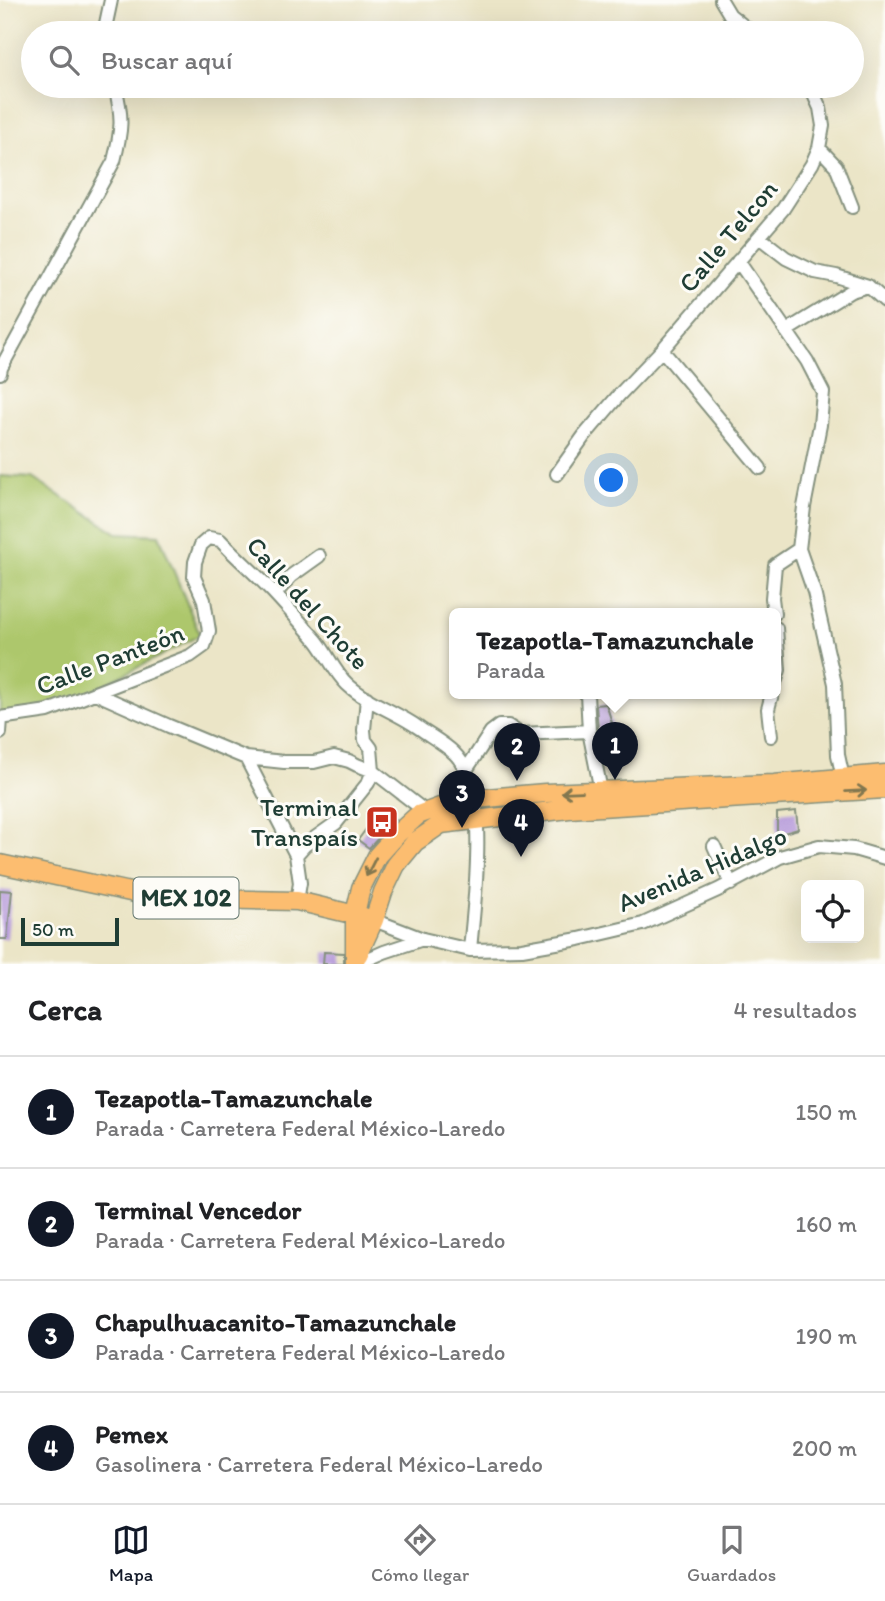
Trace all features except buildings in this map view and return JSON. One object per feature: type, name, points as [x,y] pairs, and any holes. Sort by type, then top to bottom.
[{"type":"main road","points":[[355,963],[396,865],[415,842],[441,824],[774,790],[885,774]]},
{"type":"main road","points":[[355,963],[355,914],[360,888],[377,856],[418,815],[440,807],[475,799],[601,791],[885,789]]},
{"type":"main road","name":"MEX 102","points":[[0,864],[158,898],[297,901],[374,920]]},
{"type":"street","points":[[107,21],[111,0]]},
{"type":"street","points":[[721,0],[737,21]]},
{"type":"street","points":[[0,373],[114,161],[121,133],[118,98]]},
{"type":"street","name":"Calle Telcon","points":[[556,474],[619,394],[662,350],[783,209],[812,164],[818,148],[823,127],[815,98]]},
{"type":"street","points":[[818,148],[835,166],[852,207]]},
{"type":"street","points":[[759,237],[786,258],[815,272],[868,286],[885,301]]},
{"type":"street","points":[[738,261],[807,361],[822,392],[820,425],[799,549],[814,592],[835,684],[838,755],[843,778]]},
{"type":"street","points":[[786,331],[851,290],[868,286]]},
{"type":"street","points":[[662,350],[760,468]]},
{"type":"street","name":"Calle del Chote","points":[[209,538],[220,540],[275,594],[319,644],[346,683],[367,698],[405,718],[455,753],[466,770],[475,799],[477,820],[470,950]]},
{"type":"street","name":"Calle Panteón","points":[[1,718],[48,710],[190,656],[204,646],[209,631],[204,600],[194,577],[195,562],[201,545],[209,538]]},
{"type":"street","points":[[773,608],[775,565],[799,549]]},
{"type":"street","points":[[275,594],[291,576],[319,556]]},
{"type":"street","points":[[95,693],[246,758],[284,762],[334,757],[349,761],[373,771],[426,812]]},
{"type":"street","points":[[296,856],[305,845],[336,823],[368,783],[373,771],[371,748],[365,740],[364,730],[367,698]]},
{"type":"street","points":[[587,699],[589,731],[601,791]]},
{"type":"street","points":[[771,699],[768,709],[771,736]]},
{"type":"street","points":[[0,733],[1,718]]},
{"type":"street","points":[[466,770],[491,732],[499,726],[508,726],[520,734],[589,731]]},
{"type":"street","points":[[246,758],[296,856],[300,883],[297,901]]},
{"type":"street","points":[[714,846],[730,884]]},
{"type":"street","name":"Avenida Hidalgo","points":[[374,920],[423,939],[470,950],[522,948],[579,939],[643,924],[730,884],[779,857],[819,846],[854,849],[885,858]]},
{"type":"street","points":[[355,963],[423,939]]},
{"type":"green space","points":[[0,476],[32,478],[117,533],[159,535],[200,635],[68,704],[0,722]]},
{"type":"place","name":"Tezapotla-Tamazunchale","points":[[615,780]]},
{"type":"place","name":"Terminal Vencedor","points":[[517,781]]},
{"type":"place","name":"Terminal Transpaís","points":[[382,822]]},
{"type":"place","name":"Chapulhuacanito-Tamazunchale","points":[[462,828]]},
{"type":"place","name":"Pemex","points":[[521,857]]}]
